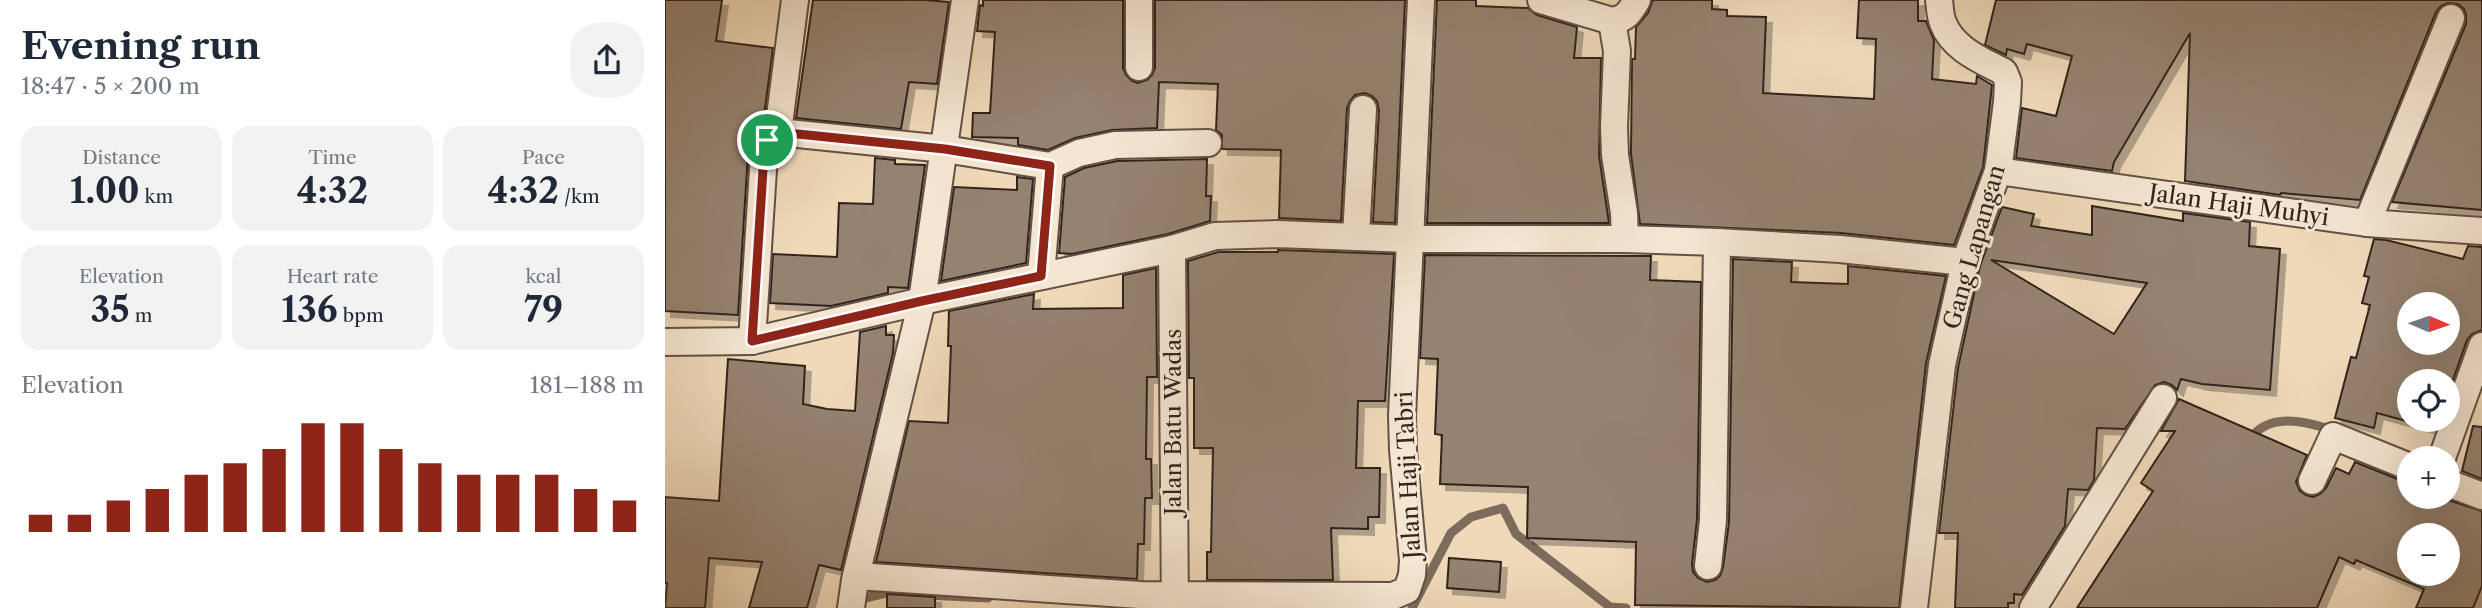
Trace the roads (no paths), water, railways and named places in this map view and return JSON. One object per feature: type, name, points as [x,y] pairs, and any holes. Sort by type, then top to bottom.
[{"type":"street","points":[[778,132],[795,0]]},
{"type":"street","points":[[851,608],[922,301],[965,0]]},
{"type":"street","points":[[1139,0],[1139,67]]},
{"type":"street","points":[[1409,239],[1421,0]]},
{"type":"street","points":[[1541,0],[1612,21],[1622,19],[1637,0]]},
{"type":"street","name":"Gang Lapangan","points":[[1914,608],[1942,365],[1965,262],[1998,171],[2008,82],[2004,72],[1965,51],[1957,43],[1943,23],[1939,0]]},
{"type":"street","points":[[2367,223],[2451,18]]},
{"type":"street","points":[[1612,21],[1618,51],[1615,155],[1625,239]]},
{"type":"street","points":[[1356,237],[1363,109]]},
{"type":"street","points":[[752,341],[764,154],[767,140],[778,132],[945,149],[1050,166],[1079,153],[1115,145],[1208,143]]},
{"type":"street","points":[[1041,276],[1050,166]]},
{"type":"street","name":"Jalan Haji Muhyi","points":[[1998,171],[2367,223],[2482,231]]},
{"type":"street","points":[[665,342],[752,341],[922,301],[1173,248],[1215,236],[1277,234],[1409,239],[1625,239],[1717,242],[1840,249],[1965,262]]},
{"type":"street","name":"Jalan Haji Tabri","points":[[1175,602],[1393,596],[1407,590],[1413,560],[1402,416],[1409,239]]},
{"type":"street","points":[[1708,566],[1713,520],[1717,242]]},
{"type":"street","name":"Jalan Batu Wadas","points":[[1173,248],[1175,602]]},
{"type":"street","points":[[2446,446],[2482,346]]},
{"type":"street","points":[[2033,608],[2163,398]]},
{"type":"street","points":[[2312,481],[2333,436],[2397,462]]},
{"type":"street","points":[[2460,488],[2482,496]]},
{"type":"street","points":[[856,578],[1175,602]]},
{"type":"waterway","points":[[2248,442],[2256,432],[2276,422],[2298,422],[2333,430]]},
{"type":"waterway","points":[[1412,608],[1451,533],[1471,517],[1503,508],[1516,534],[1610,607],[1626,608]]},
{"type":"waterway","points":[[858,605],[865,598],[886,593],[988,598]]}]
